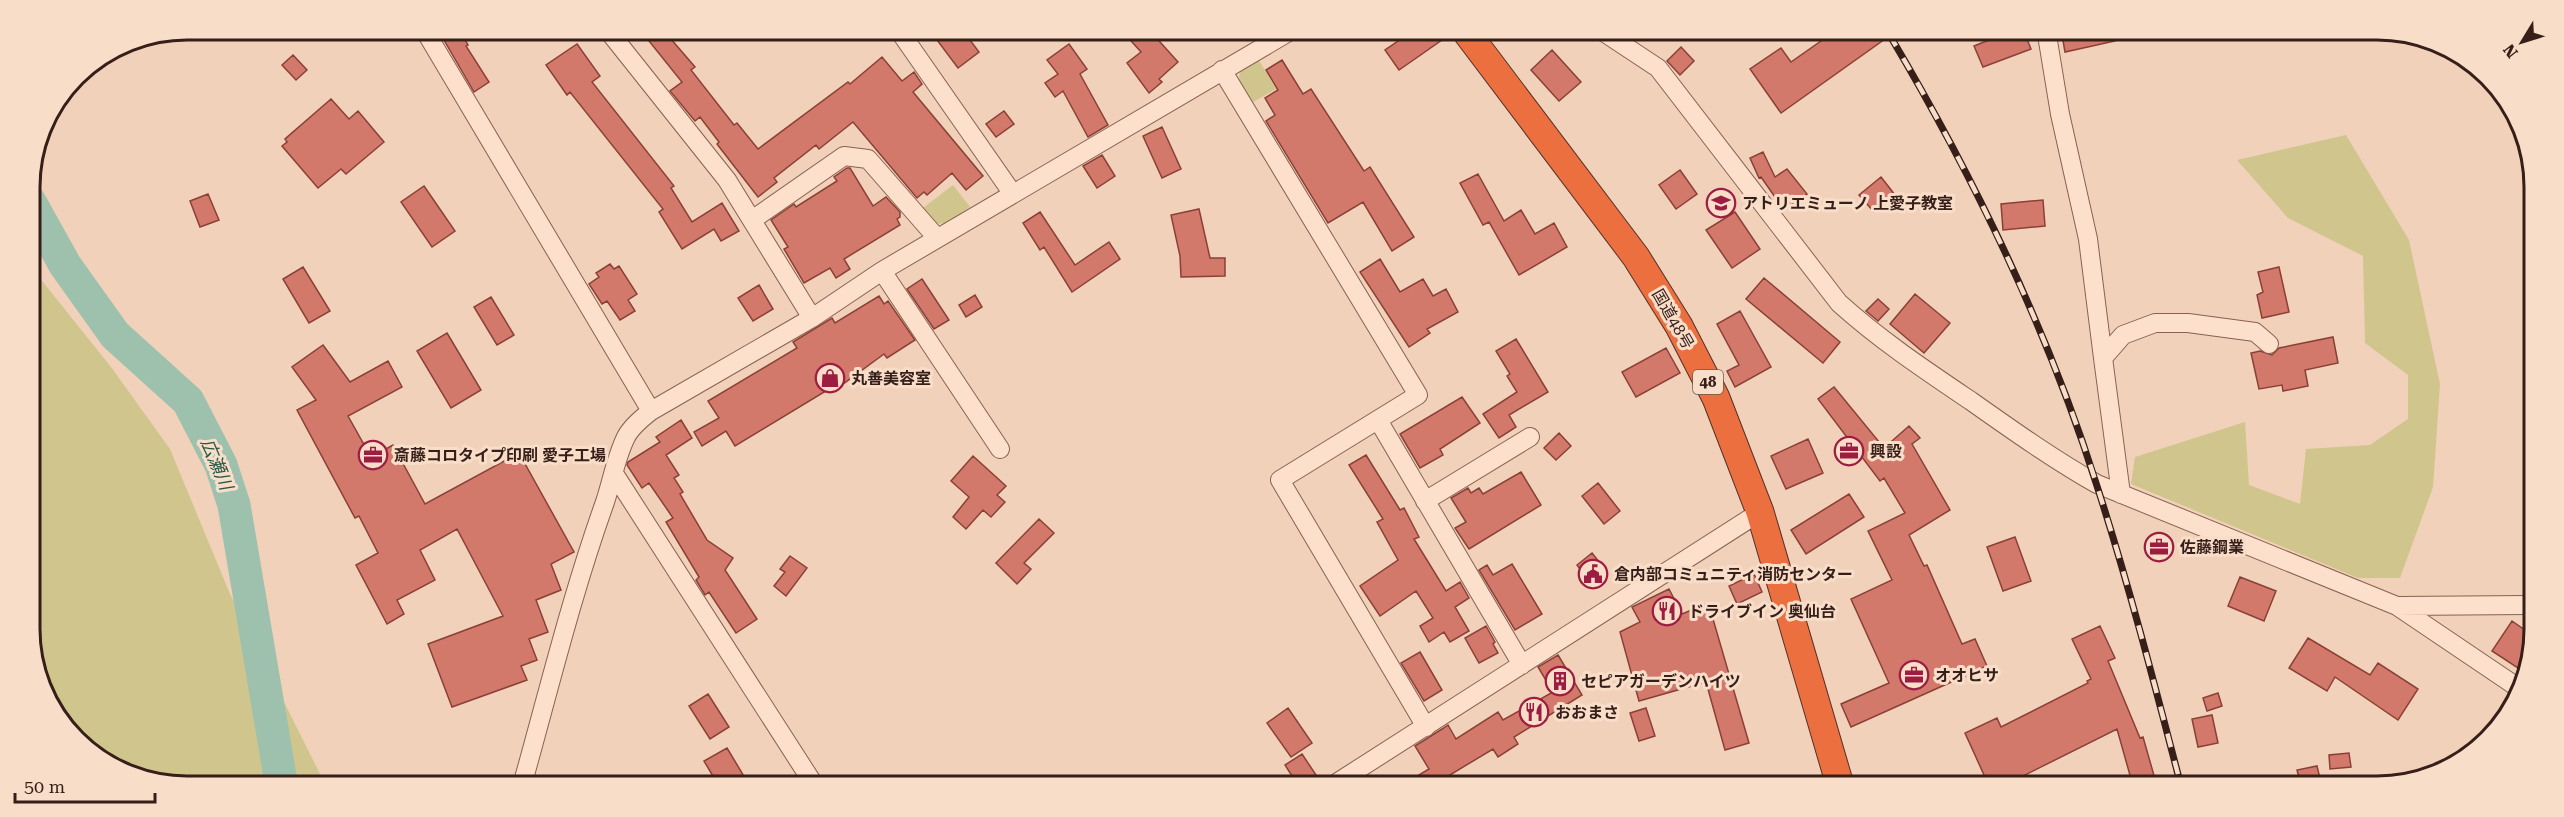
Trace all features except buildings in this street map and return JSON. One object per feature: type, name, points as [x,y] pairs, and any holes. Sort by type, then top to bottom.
[{"type":"highway","name":"国道48号","points":[[1472,40],[1636,257],[1673,316],[1716,398],[1760,512],[1837,776]]},
{"type":"street","points":[[430,40],[651,411]]},
{"type":"street","points":[[616,40],[727,180],[812,318]]},
{"type":"street","points":[[906,40],[1013,194]]},
{"type":"street","points":[[524,776],[584,561],[627,435],[651,411],[812,318],[882,271],[937,238],[1275,40]]},
{"type":"street","points":[[1616,40],[1658,68],[1839,303],[1870,331],[1897,351],[2062,464],[2097,484],[2397,606],[2513,684]]},
{"type":"street","points":[[2048,40],[2060,114],[2088,239],[2121,494]]},
{"type":"street","points":[[1222,70],[1418,396],[1280,480],[1426,727]]},
{"type":"street","points":[[752,220],[844,156],[868,159],[937,238]]},
{"type":"street","points":[[882,271],[1000,449]]},
{"type":"street","points":[[2103,358],[2123,335],[2155,323],[2187,323],[2255,332],[2269,344]]},
{"type":"street","points":[[1378,420],[1522,665]]},
{"type":"street","points":[[1425,501],[1530,437]]},
{"type":"street","points":[[615,475],[808,776]]},
{"type":"street","points":[[1348,776],[1760,512]]},
{"type":"street","points":[[2397,606],[2523,605]]},
{"type":"shaded area","points":[[1258,59],[1276,89],[1248,105],[1238,87],[1240,70]]},
{"type":"shaded area","points":[[2346,135],[2409,240],[2440,384],[2433,487],[2400,578],[2358,578],[2131,484],[2135,457],[2245,422],[2249,485],[2300,504],[2306,449],[2370,445],[2408,419],[2408,375],[2365,343],[2363,256],[2288,218],[2237,160]]},
{"type":"shaded area","points":[[953,185],[970,207],[948,223],[935,224],[923,208]]},
{"type":"shaded area","points":[[41,279],[111,367],[170,449],[230,594],[321,776],[188,776],[150,771],[114,757],[98,746],[65,711],[48,677],[43,658],[40,629]]},
{"type":"waterway","name":"広瀬川","points":[[41,222],[65,265],[115,335],[188,401],[221,465],[234,505],[280,776]]},
{"type":"railway","points":[[1893,40],[1978,197],[2032,311],[2056,369],[2109,523],[2178,776]]},
{"type":"place","name":"アトリエミューノ 上愛子教室","points":[[1721,203]]},
{"type":"place","name":"丸善美容室","points":[[830,378]]},
{"type":"place","name":"興設","points":[[1849,451]]},
{"type":"place","name":"斎藤コロタイプ印刷 愛子工場","points":[[373,455]]},
{"type":"place","name":"佐藤鋼業","points":[[2159,547]]},
{"type":"place","name":"倉内部コミュニティ消防センター","points":[[1593,574]]},
{"type":"place","name":"ドライブイン 奥仙台","points":[[1667,611]]},
{"type":"place","name":"オオヒサ","points":[[1914,675]]},
{"type":"place","name":"セピアガーデンハイツ","points":[[1560,681]]},
{"type":"place","name":"おおまさ","points":[[1534,712]]}]
